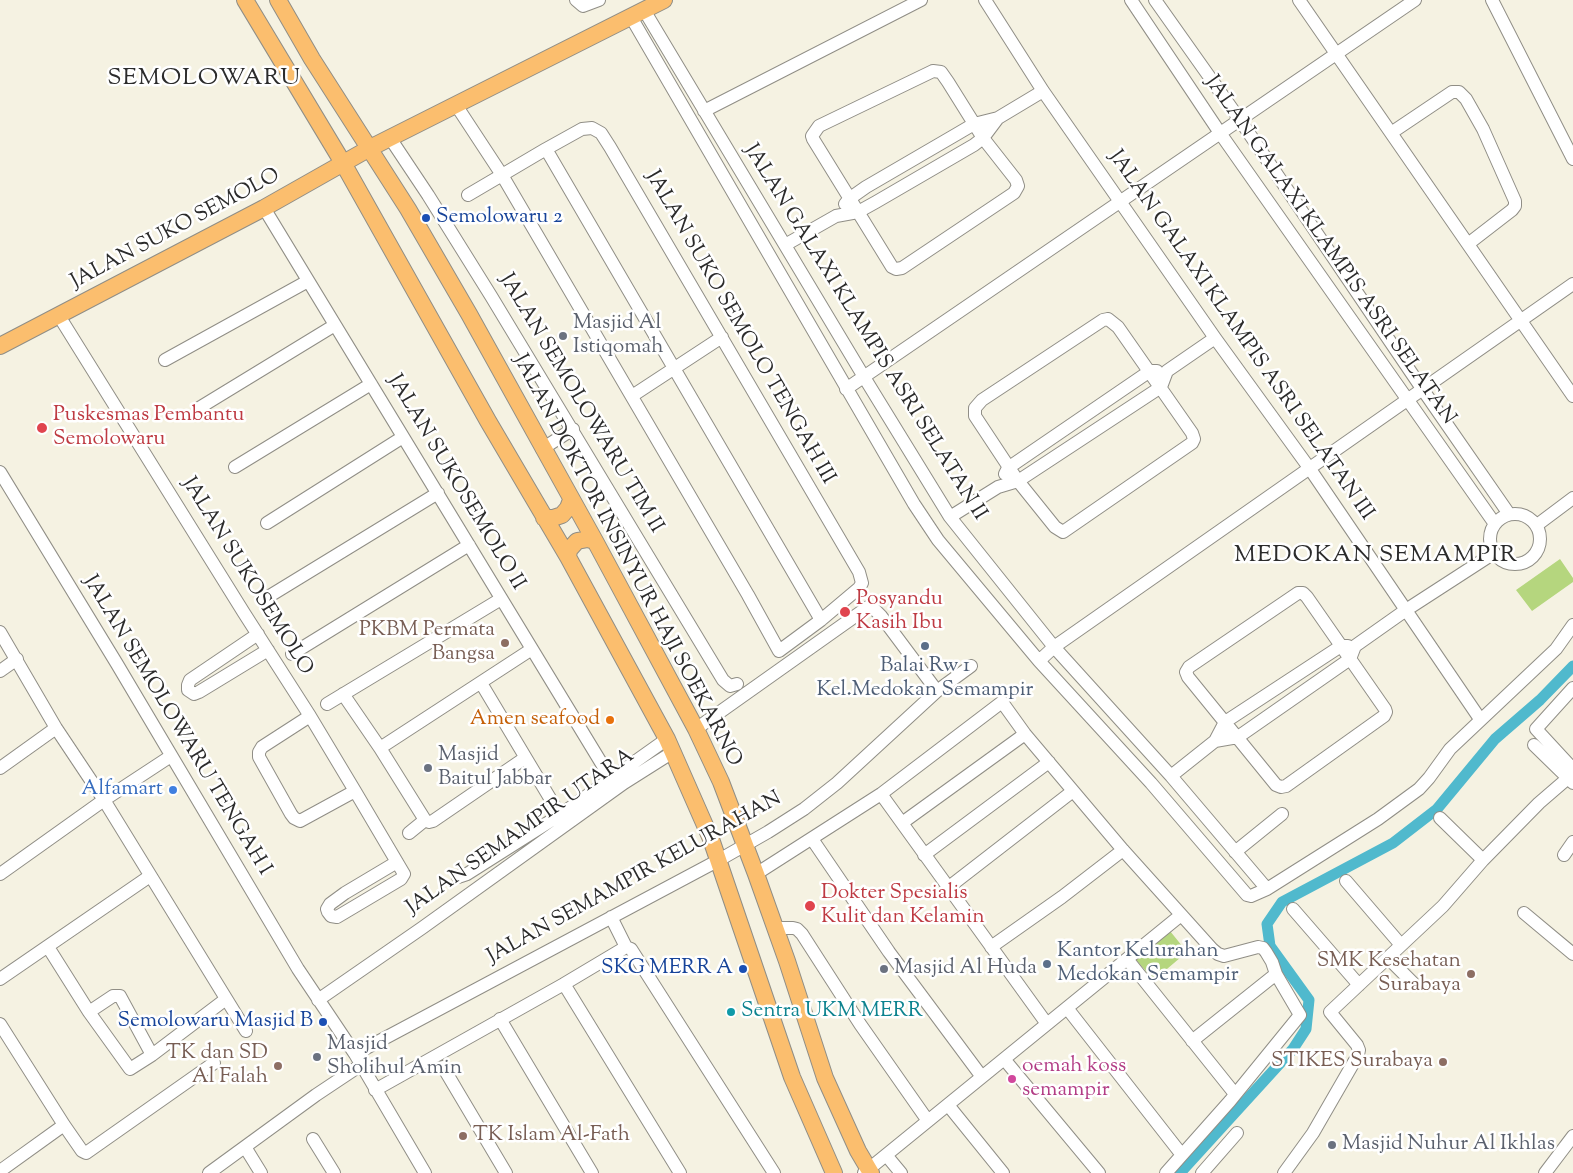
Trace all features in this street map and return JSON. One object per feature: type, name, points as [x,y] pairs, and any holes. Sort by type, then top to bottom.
[{"type":"main road","points":[[245,0],[343,163],[544,518],[568,557],[670,745],[719,860],[792,1077],[834,1173]]},
{"type":"main road","name":"JALAN DOKTOR INSINYUR HAJI SOEKARNO","points":[[278,0],[312,59],[408,209],[464,306],[595,541],[696,729],[721,782],[756,874],[825,1078],[868,1172]]},
{"type":"main road","name":"JALAN SUKO SEMOLO","points":[[0,346],[264,208],[370,148],[664,0]]},
{"type":"main road","points":[[544,518],[554,518],[562,515],[568,508],[571,500]]},
{"type":"main road","points":[[568,557],[571,546],[577,542],[588,539],[595,541]]},
{"type":"street","points":[[576,0],[583,6],[599,0]]},
{"type":"street","points":[[704,111],[921,0]]},
{"type":"street","name":"JALAN GALAXI KLAMPIS ASRI SELATAN III","points":[[985,0],[1043,91],[1215,338],[1310,469],[1480,719]]},
{"type":"street","name":"JALAN GALAXI KLAMPIS ASRI SELATAN","points":[[1131,0],[1220,133],[1495,524]]},
{"type":"street","name":"JALAN GALAXI KLAMPIS ASRI SELATAN","points":[[1155,0],[1240,120],[1509,514]]},
{"type":"street","points":[[1299,0],[1572,394]]},
{"type":"street","points":[[846,390],[1415,0]]},
{"type":"street","points":[[1492,0],[1573,159]]},
{"type":"street","name":"JALAN GALAXI KLAMPIS ASRI SELATAN II","points":[[638,14],[688,83],[950,517],[1054,647],[1171,776],[1267,888],[1251,896],[1247,895],[1150,783],[1039,662],[938,540],[914,504],[846,390],[674,91],[638,14]]},
{"type":"street","points":[[933,71],[941,72],[944,76],[983,138],[1016,180],[1018,186],[1016,190],[902,268],[896,270],[892,267],[813,139],[814,133],[819,126],[933,71]]},
{"type":"street","points":[[674,91],[688,83]]},
{"type":"street","points":[[836,216],[849,199],[974,124],[998,118],[1043,91]]},
{"type":"street","points":[[1391,133],[1452,92],[1459,92],[1466,99],[1483,128],[1514,196],[1515,204],[1512,210],[1468,244]]},
{"type":"street","points":[[456,105],[502,175],[632,396],[722,337]]},
{"type":"street","points":[[785,245],[836,216],[858,212],[974,145],[983,138],[998,118]]},
{"type":"street","name":"JALAN SUKO SEMOLO TENGAH III","points":[[468,195],[582,129],[592,128],[601,133],[862,579],[861,586],[821,620],[779,651],[632,396]]},
{"type":"street","name":"JALAN SEMOLOWARU TIM II","points":[[390,138],[573,429],[723,680],[730,686],[737,684]]},
{"type":"street","points":[[546,149],[821,620]]},
{"type":"street","name":"JALAN SUKOSEMOLO II","points":[[264,208],[611,779]]},
{"type":"street","points":[[165,360],[308,281]]},
{"type":"street","points":[[1039,662],[1054,647],[1573,284]]},
{"type":"street","name":"JALAN SUKOSEMOLO","points":[[59,316],[310,716],[397,862]]},
{"type":"street","points":[[1103,320],[1111,320],[1118,327],[1150,371],[1192,432],[1194,439],[1192,443],[1065,531],[1060,532],[1008,468],[975,416],[975,408],[982,400],[1103,320]]},
{"type":"street","points":[[199,408],[335,325]]},
{"type":"street","points":[[950,517],[998,487],[1018,481],[1161,386],[1167,371],[1215,338]]},
{"type":"street","points":[[998,487],[1008,468],[1150,371],[1167,371]]},
{"type":"street","points":[[235,467],[371,384]]},
{"type":"street","points":[[542,449],[573,429]]},
{"type":"street","points":[[268,523],[403,437]]},
{"type":"street","name":"JALAN SEMOLOWARU TENGAH I","points":[[0,472],[318,1000],[358,1060],[425,1173]]},
{"type":"street","points":[[263,600],[438,493]]},
{"type":"street","points":[[1537,525],[1573,498]]},
{"type":"street","points":[[1509,514],[1525,515],[1531,519],[1537,525],[1541,540],[1535,555],[1529,560],[1514,564],[1506,563],[1499,559],[1494,553],[1490,538],[1495,524],[1509,514]]},
{"type":"street","points":[[292,654],[469,545]]},
{"type":"street","points":[[1215,741],[1238,737],[1350,659],[1355,646],[1406,610],[1494,553]]},
{"type":"street","points":[[1298,593],[1303,593],[1307,597],[1341,646],[1386,712],[1384,716],[1286,786],[1281,787],[1276,785],[1188,677],[1186,672],[1189,667],[1298,593]]},
{"type":"street","points":[[327,704],[501,598]]},
{"type":"street","points":[[696,729],[870,606],[881,616],[937,691]]},
{"type":"street","points":[[1267,888],[1378,819],[1415,792],[1429,778],[1450,749],[1556,649],[1573,625]]},
{"type":"street","points":[[0,632],[56,728],[104,800],[246,1031]]},
{"type":"street","points":[[258,634],[190,680],[188,690],[194,694],[199,692],[268,650]]},
{"type":"street","points":[[1171,776],[1215,741],[1226,722],[1341,646],[1355,646]]},
{"type":"street","points":[[380,748],[532,649]]},
{"type":"street","points":[[0,671],[16,659]]},
{"type":"street","name":"JALAN SEMAMPIR KELURAHAN","points":[[208,1173],[316,1095],[358,1060],[612,917],[745,846],[804,809],[837,783],[937,691],[971,666]]},
{"type":"street","points":[[481,683],[560,814]]},
{"type":"street","points":[[1571,777],[1536,729],[1572,690]]},
{"type":"street","points":[[343,694],[380,748],[425,820],[429,822],[433,822],[525,758]]},
{"type":"street","points":[[756,874],[881,794],[1002,702],[1025,734],[1123,850],[1218,954],[1224,956],[1258,947],[1263,948],[1270,956],[1276,974],[1300,1015],[1235,1094],[1166,1173]]},
{"type":"street","points":[[310,716],[262,747],[259,752],[259,757],[291,814],[300,821],[355,791]]},
{"type":"street","points":[[0,768],[56,728]]},
{"type":"street","points":[[902,823],[1025,734]]},
{"type":"street","points":[[458,877],[467,874],[611,779],[670,745]]},
{"type":"street","name":"JALAN SEMAMPIR UTARA","points":[[318,1000],[624,783],[670,745]]},
{"type":"street","points":[[1534,745],[1571,777]]},
{"type":"street","points":[[0,874],[104,800],[171,756]]},
{"type":"street","points":[[924,855],[1049,762]]},
{"type":"street","points":[[1284,1173],[1313,1134],[1358,1055],[1357,1045],[1330,1012],[1443,906],[1483,860],[1540,803],[1571,777]]},
{"type":"street","points":[[949,887],[1073,791]]},
{"type":"street","points":[[881,794],[1047,1024]]},
{"type":"street","points":[[1235,852],[1282,814]]},
{"type":"street","points":[[1440,818],[1483,860]]},
{"type":"street","points":[[409,833],[425,820]]},
{"type":"street","points":[[812,838],[889,952],[982,1077]]},
{"type":"street","points":[[1564,855],[1573,842]]},
{"type":"street","points":[[991,947],[1062,897],[1123,850]]},
{"type":"street","points":[[397,862],[404,874],[401,878],[337,917],[331,916],[328,912],[330,904],[397,862]]},
{"type":"street","points":[[0,979],[150,876]]},
{"type":"street","points":[[1346,881],[1401,945]]},
{"type":"street","points":[[1293,909],[1359,985]]},
{"type":"street","points":[[1524,913],[1573,954]]},
{"type":"street","points":[[868,1172],[886,1155],[1181,915]]},
{"type":"street","points":[[612,917],[630,950],[774,1173]]},
{"type":"street","points":[[775,928],[793,928],[802,934],[860,1024],[928,1121]]},
{"type":"street","points":[[48,947],[89,1012],[129,1069],[152,1055],[226,999]]},
{"type":"street","points":[[375,1090],[500,1019],[630,950]]},
{"type":"street","points":[[1388,958],[1413,983]]},
{"type":"street","points":[[1127,959],[1235,1094]]},
{"type":"street","points":[[1192,1041],[1276,974]]},
{"type":"street","points":[[564,984],[680,1173]]},
{"type":"street","points":[[89,1012],[113,996],[120,996],[152,1055]]},
{"type":"street","points":[[1067,1008],[1182,1155]]},
{"type":"street","points":[[500,1019],[592,1173]]},
{"type":"street","points":[[0,1024],[64,1125],[82,1151],[88,1153],[214,1063]]},
{"type":"street","points":[[1004,1059],[1099,1173]]},
{"type":"street","points":[[443,1067],[506,1173]]},
{"type":"street","points":[[948,1105],[1003,1173]]},
{"type":"street","points":[[0,1170],[64,1125]]},
{"type":"street","points":[[1202,1173],[1237,1132]]},
{"type":"street","points":[[1545,1173],[1573,1136]]},
{"type":"street","points":[[313,1139],[334,1173]]},
{"type":"street","points":[[244,1147],[261,1173]]},
{"type":"street","points":[[886,1155],[901,1173]]},
{"type":"green space","points":[[1560,559],[1573,578],[1573,582],[1532,611],[1516,590]]},
{"type":"green space","points":[[1170,931],[1187,952],[1154,980],[1136,960]]},
{"type":"waterway","points":[[1180,1173],[1293,1049],[1306,1029],[1309,1000],[1270,946],[1267,924],[1282,902],[1393,843],[1437,809],[1495,739],[1540,700],[1573,666]]},
{"type":"place","name":"Semolowaru 2","points":[[426,218]]},
{"type":"place","name":"Masjid Al Istiqomah","points":[[563,336]]},
{"type":"place","name":"Puskesmas Pembantu Semolowaru","points":[[42,428]]},
{"type":"place","name":"Posyandu Kasih Ibu","points":[[845,612]]},
{"type":"place","name":"PKBM Permata Bangsa","points":[[505,643]]},
{"type":"place","name":"Balai Rw 1 Kel.Medokan Semampir","points":[[925,646]]},
{"type":"place","name":"Amen seafood","points":[[610,720]]},
{"type":"place","name":"Masjid Baitul Jabbar","points":[[428,768]]},
{"type":"place","name":"Alfamart","points":[[173,790]]},
{"type":"place","name":"Dokter Spesialis Kulit dan Kelamin","points":[[810,906]]},
{"type":"place","name":"Kantor Kelurahan Medokan Semampir","points":[[1047,964]]},
{"type":"place","name":"SKG MERR A","points":[[743,969]]},
{"type":"place","name":"Masjid Al Huda","points":[[884,969]]},
{"type":"place","name":"SMK Kesehatan Surabaya","points":[[1471,974]]},
{"type":"place","name":"Sentra UKM MERR","points":[[731,1012]]},
{"type":"place","name":"Semolowaru Masjid B","points":[[323,1022]]},
{"type":"place","name":"Masjid Sholihul Amin","points":[[317,1057]]},
{"type":"place","name":"STIKES Surabaya","points":[[1443,1062]]},
{"type":"place","name":"TK dan SD Al Falah","points":[[278,1066]]},
{"type":"place","name":"oemah koss semampir","points":[[1012,1079]]},
{"type":"place","name":"TK Islam Al-Fath","points":[[463,1136]]},
{"type":"place","name":"Masjid Nuhur Al Ikhlas","points":[[1332,1145]]},
{"type":"district","name":"SEMOLOWARU","points":[[204,80]]},
{"type":"district","name":"MEDOKAN SEMAMPIR","points":[[1376,557]]}]
